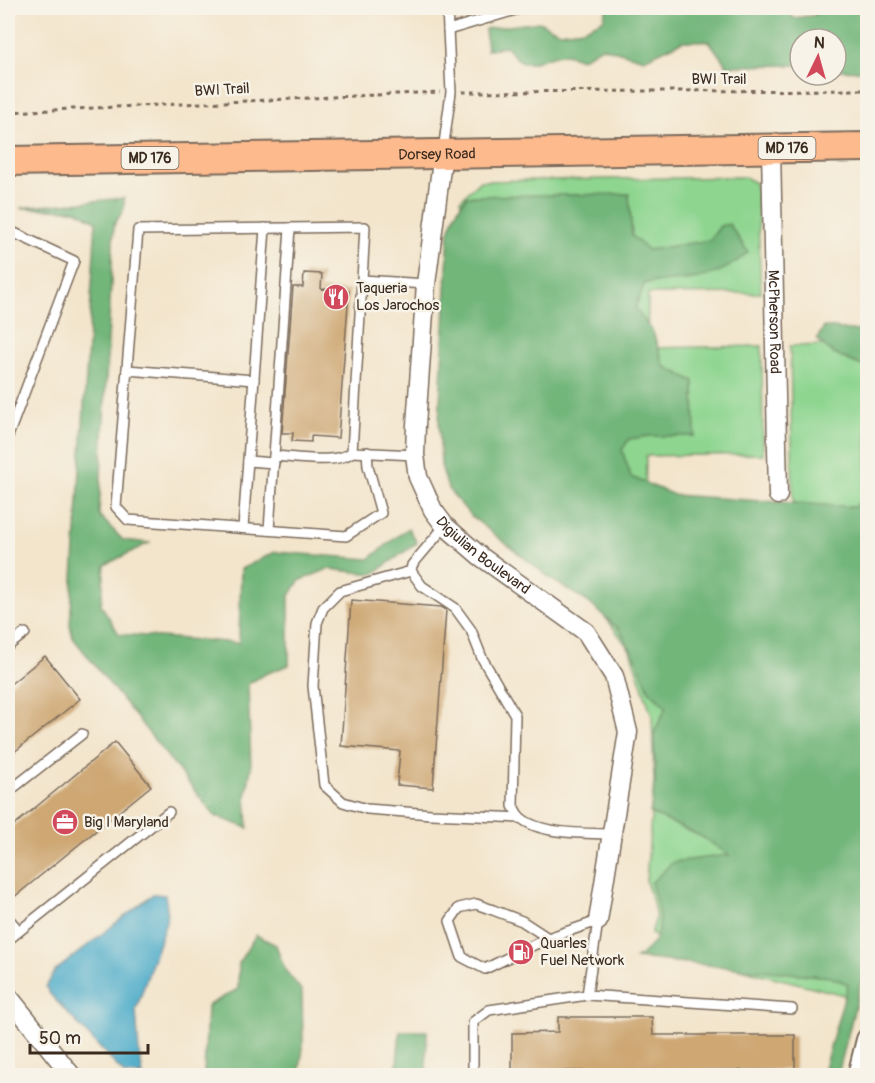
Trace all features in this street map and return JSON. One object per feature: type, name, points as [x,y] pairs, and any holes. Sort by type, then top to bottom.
[{"type":"main road","name":"Dorsey Road","points":[[8,161],[867,147]]},
{"type":"street","name":"McPherson Road","points":[[771,148],[778,495]]},
{"type":"street","name":"Digiulian Boulevard","points":[[443,153],[426,284],[415,455],[418,477],[432,510],[445,526],[480,556],[586,632],[614,676],[628,732],[598,921]]},
{"type":"street","points":[[8,996],[72,1076]]},
{"type":"street","points":[[859,1076],[867,1040]]},
{"type":"lane","points":[[443,153],[451,92],[447,8]]},
{"type":"lane","points":[[448,30],[522,8]]},
{"type":"lane","points":[[352,452],[365,227],[138,230],[116,507],[128,520],[346,536],[381,513],[368,466],[367,452]]},
{"type":"lane","points":[[243,528],[265,228]]},
{"type":"lane","points":[[269,530],[290,228]]},
{"type":"lane","points":[[8,230],[74,261],[8,436]]},
{"type":"lane","points":[[362,280],[426,284]]},
{"type":"lane","points":[[127,370],[254,380]]},
{"type":"lane","points":[[248,461],[335,459],[352,452],[415,455]]},
{"type":"lane","points":[[445,526],[412,565],[411,572],[422,586],[455,608],[471,630],[482,658],[515,715],[513,806],[520,818]]},
{"type":"lane","points":[[411,572],[340,591],[323,608],[317,623],[313,686],[324,785],[343,802],[367,809],[520,818],[537,827],[558,831],[612,834]]},
{"type":"lane","points":[[8,646],[25,633]]},
{"type":"lane","points":[[8,792],[82,734]]},
{"type":"lane","points":[[8,940],[169,812]]},
{"type":"lane","points":[[548,938],[522,921],[476,904],[459,908],[450,921],[462,957],[485,969],[548,938],[598,921],[587,995]]},
{"type":"lane","points":[[8,918],[19,932]]},
{"type":"lane","points":[[473,1076],[473,1022],[489,1010],[587,995],[792,1009]]},
{"type":"path","name":"BWI Trail","points":[[463,92],[867,90]]},
{"type":"path","name":"BWI Trail","points":[[8,112],[437,92]]},
{"type":"green space","points":[[607,8],[786,8],[793,18],[816,15],[812,8],[867,8],[867,71],[848,70],[848,27],[788,27],[788,65],[727,66],[709,41],[683,41],[644,59],[602,47],[581,59],[563,54],[526,63],[514,56],[506,46],[487,50],[485,29],[539,22],[560,32],[583,29],[603,20]]},
{"type":"green space","points":[[745,177],[755,183],[757,192],[761,293],[648,294],[647,348],[762,346],[763,454],[646,456],[645,510],[793,508],[790,346],[867,344],[868,934],[852,997],[717,963],[651,933],[656,918],[646,882],[654,780],[652,716],[630,650],[600,610],[445,437],[461,199],[480,181]]},
{"type":"green space","points":[[629,194],[632,236],[648,250],[710,240],[720,226],[729,224],[748,252],[724,269],[700,278],[645,283],[635,308],[653,332],[664,366],[694,381],[695,436],[649,436],[629,439],[622,450],[631,477],[674,495],[854,507],[867,497],[868,954],[838,1075],[822,1075],[848,984],[830,977],[636,958],[653,942],[659,925],[651,883],[673,862],[729,855],[702,837],[650,813],[655,783],[654,733],[666,707],[649,690],[637,660],[619,629],[588,602],[551,579],[471,516],[448,489],[441,465],[439,422],[449,231],[457,210],[467,196]]},
{"type":"green space","points":[[124,198],[124,209],[114,225],[99,515],[123,540],[149,543],[105,565],[101,605],[119,634],[239,643],[241,569],[275,552],[369,559],[408,528],[417,543],[373,574],[328,569],[299,581],[289,597],[289,665],[265,674],[248,684],[251,768],[246,796],[248,828],[215,816],[73,638],[70,625],[96,221],[76,210],[20,208]]},
{"type":"green space","points":[[824,327],[867,332],[867,368],[834,354],[817,339]]},
{"type":"green space","points":[[256,935],[276,945],[285,970],[302,991],[303,1048],[299,1075],[204,1075],[207,1006],[238,989],[239,962]]},
{"type":"green space","points":[[400,1031],[427,1031],[426,1075],[396,1075]]},
{"type":"water","points":[[153,894],[165,895],[167,908],[166,922],[136,1010],[143,1075],[125,1075],[46,987],[55,971]]},
{"type":"building","points":[[304,273],[322,274],[321,289],[349,291],[338,438],[311,436],[311,442],[292,441],[293,433],[282,433],[293,287],[303,287]]},
{"type":"building","points":[[351,600],[441,607],[446,610],[433,788],[397,785],[400,751],[341,746]]},
{"type":"building","points":[[45,656],[80,699],[8,757],[8,686]]},
{"type":"building","points":[[115,742],[151,786],[8,902],[8,830]]},
{"type":"building","points":[[558,1017],[652,1017],[653,1035],[795,1035],[795,1070],[564,1071],[564,1076],[512,1076],[512,1033],[558,1032]]},
{"type":"place","name":"Taqueria Los Jarochos","points":[[336,297]]},
{"type":"place","name":"Big I Maryland","points":[[65,822]]},
{"type":"place","name":"Quarles Fuel Network","points":[[521,952]]}]
